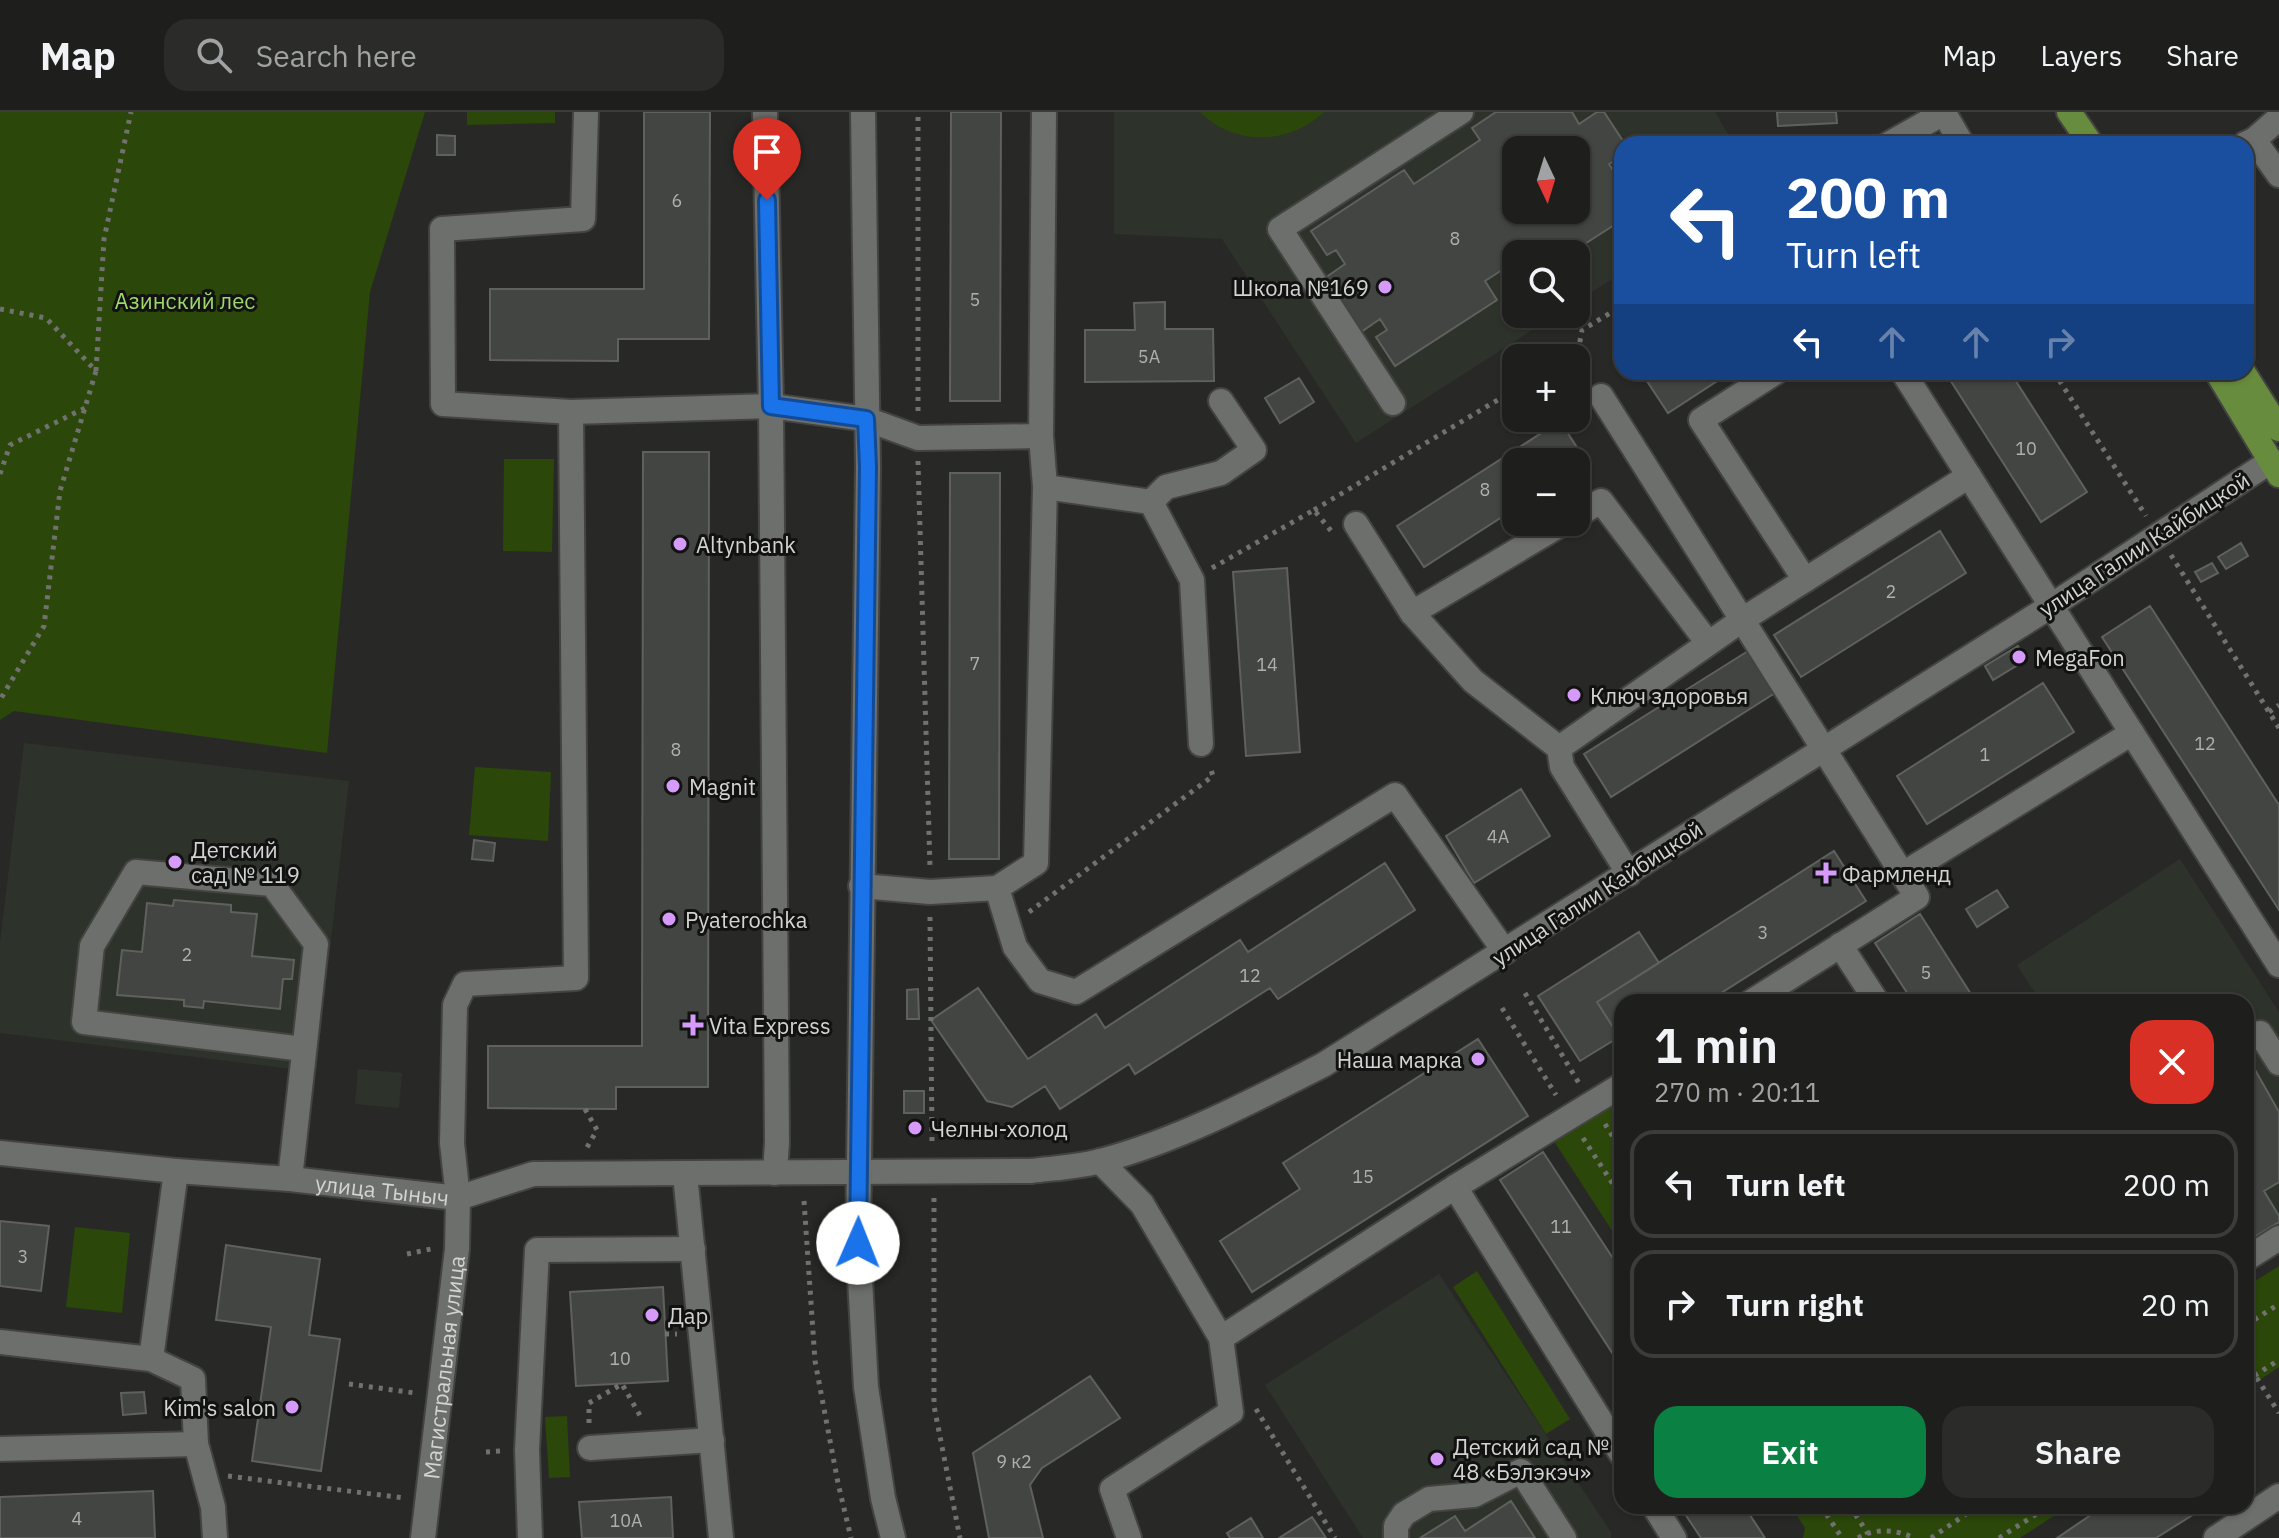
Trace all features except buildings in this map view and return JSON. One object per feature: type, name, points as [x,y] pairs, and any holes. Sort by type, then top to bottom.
[{"type":"main road","points":[[2069,112],[2086,136]]},
{"type":"main road","points":[[2222,380],[2276,464]]},
{"type":"main road","points":[[2248,380],[2279,429]]},
{"type":"street","points":[[586,112],[583,219],[442,229],[443,404],[571,412],[771,406],[866,419],[918,438],[1041,436]]},
{"type":"street","points":[[765,112],[771,406],[775,1173]]},
{"type":"street","points":[[863,112],[868,467],[858,1243],[866,1387],[883,1498],[893,1538]]},
{"type":"street","points":[[861,886],[930,892],[997,888],[1036,863],[1045,487],[1041,436],[1044,112]]},
{"type":"street","points":[[1393,403],[1280,229],[1461,112]]},
{"type":"street","points":[[1903,136],[1945,112],[1958,136]]},
{"type":"street","points":[[2254,139],[2279,118]]},
{"type":"street","points":[[2254,147],[2279,175]]},
{"type":"street","points":[[1764,380],[1701,420],[1805,580]]},
{"type":"street","points":[[1908,380],[2279,965]]},
{"type":"street","points":[[1601,396],[1917,897],[1763,994]]},
{"type":"street","points":[[1151,502],[1166,487],[1221,473],[1254,450],[1221,401]]},
{"type":"street","name":"Магистральная улица","points":[[423,1538],[457,1249],[458,1198],[452,1143],[455,1005],[465,984],[576,978],[571,412]]},
{"type":"street","name":"улица Галии Кайбицкой","points":[[858,1173],[1031,1171],[1100,1161],[1213,1121],[1323,1065],[2276,464]]},
{"type":"street","points":[[1559,748],[1742,620],[1969,476]]},
{"type":"street","points":[[1045,487],[1151,502]]},
{"type":"street","points":[[1590,508],[1601,501],[1708,643]]},
{"type":"street","points":[[1151,502],[1192,580],[1201,744]]},
{"type":"street","points":[[1356,524],[1412,613],[1473,681],[1559,748],[1562,767],[1629,874]]},
{"type":"street","points":[[1412,613],[1541,536]]},
{"type":"street","points":[[1903,874],[2132,733]]},
{"type":"street","points":[[997,888],[1015,947],[1040,981],[1076,992],[1395,795],[1505,952]]},
{"type":"street","points":[[290,1179],[316,944],[272,884],[136,872],[92,946],[84,1022],[303,1049]]},
{"type":"street","points":[[1840,945],[1872,994]]},
{"type":"street","points":[[2254,1037],[2260,1033],[2279,1063]]},
{"type":"street","points":[[1221,1338],[1455,1187],[1614,1090]]},
{"type":"street","name":"улица Тыныч","points":[[0,1153],[290,1179],[458,1198],[533,1174],[858,1173]]},
{"type":"street","points":[[1100,1161],[1142,1204],[1221,1338],[1231,1412],[1112,1489],[1129,1538]]},
{"type":"street","points":[[151,1359],[176,1171]]},
{"type":"street","points":[[685,1174],[721,1538]]},
{"type":"street","points":[[1455,1187],[1614,1442]]},
{"type":"street","points":[[2254,1254],[2279,1238]]},
{"type":"street","points":[[530,1538],[527,1450],[537,1250],[693,1249]]},
{"type":"street","points":[[0,1342],[151,1359],[193,1379],[196,1444],[213,1507],[215,1538]]},
{"type":"street","points":[[590,1448],[712,1440]]},
{"type":"street","points":[[0,1449],[196,1444]]},
{"type":"street","points":[[1396,1538],[1396,1526],[1404,1514],[1429,1499],[1474,1495],[1521,1471],[1564,1538]]},
{"type":"street","points":[[2254,1513],[2279,1496]]},
{"type":"street","points":[[1659,1514],[1674,1538]]},
{"type":"street","points":[[2216,1538],[2252,1514]]},
{"type":"path","points":[[0,700],[44,626],[60,491],[96,371],[104,239],[131,112]]},
{"type":"path","points":[[918,112],[918,438],[930,892],[932,1144]]},
{"type":"path","points":[[0,309],[46,318],[96,371]]},
{"type":"path","points":[[1579,344],[1582,330],[1614,311]]},
{"type":"path","points":[[1590,375],[1601,396]]},
{"type":"path","points":[[1192,580],[1502,397]]},
{"type":"path","points":[[0,474],[10,445],[85,408]]},
{"type":"path","points":[[1314,510],[1335,536],[1356,524]]},
{"type":"path","points":[[2269,712],[2279,705]]},
{"type":"path","points":[[1008,927],[1213,776],[1201,744]]},
{"type":"path","points":[[1525,993],[1614,1138]]},
{"type":"path","points":[[581,1156],[597,1130],[585,1109]]},
{"type":"path","points":[[934,1198],[934,1406],[960,1538]]},
{"type":"path","points":[[804,1201],[815,1361],[851,1538]]},
{"type":"path","points":[[407,1254],[440,1247]]},
{"type":"path","points":[[2254,1320],[2279,1304]]},
{"type":"path","points":[[2279,1360],[2255,1376],[2279,1413]]},
{"type":"path","points":[[349,1384],[440,1396]]},
{"type":"path","points":[[590,1448],[589,1403],[622,1384],[656,1444]]},
{"type":"path","points":[[1231,1412],[1256,1409],[1335,1538]]},
{"type":"path","points":[[204,1473],[413,1499]]},
{"type":"path","points":[[1826,1514],[1842,1538]]},
{"type":"path","points":[[1855,1514],[1868,1534]]},
{"type":"path","points":[[1931,1538],[1966,1514]]},
{"type":"path","points":[[1999,1538],[2036,1514]]},
{"type":"path","points":[[1858,1538],[1881,1530],[1900,1532],[1915,1538]]},
{"type":"shaded area","name":"Школа №169","points":[[1114,112],[1715,112],[1729,136],[1614,136],[1614,278],[1590,293],[1590,240],[1502,240],[1502,328],[1535,328],[1510,344],[1502,344],[1502,349],[1356,443],[1222,239],[1114,234]]},
{"type":"shaded area","name":"Детский сад № 119","points":[[24,743],[349,781],[316,1072],[0,1033],[0,943]]},
{"type":"shaded area","points":[[2180,859],[2279,1012],[2279,1250],[2254,1266],[2254,994],[2036,994],[2017,965]]},
{"type":"shaded area","points":[[358,1069],[402,1073],[399,1108],[355,1104]]},
{"type":"shaded area","name":"Детский сад № 48 «Бэлэкэч»","points":[[1439,1274],[1611,1532],[1611,1538],[1363,1538],[1265,1385]]},
{"type":"green space","name":"Азинский лес","points":[[0,112],[425,112],[370,292],[327,753],[14,711],[0,720]]},
{"type":"green space","points":[[467,112],[555,112],[555,123],[467,125]]},
{"type":"green space","points":[[1200,112],[1324,112],[1295,131],[1262,138],[1229,131]]},
{"type":"green space","points":[[504,459],[554,459],[552,552],[503,551]]},
{"type":"green space","points":[[475,767],[551,772],[548,841],[469,835]]},
{"type":"green space","points":[[1612,1095],[1614,1098],[1614,1234],[1550,1135]]},
{"type":"green space","points":[[75,1227],[130,1233],[122,1313],[66,1307]]},
{"type":"green space","points":[[2279,1266],[2279,1367],[2254,1384],[2254,1282]]},
{"type":"green space","points":[[1477,1271],[1570,1419],[1546,1434],[1453,1287]]},
{"type":"green space","points":[[567,1416],[570,1477],[549,1478],[545,1417]]},
{"type":"green space","points":[[1796,1514],[2057,1514],[2020,1538],[1803,1538],[1805,1528]]},
{"type":"place","name":"Школа №169","points":[[1385,287]]},
{"type":"place","name":"Altynbank","points":[[680,544]]},
{"type":"place","name":"MegaFon","points":[[2019,657]]},
{"type":"place","name":"Ключ здоровья","points":[[1574,695]]},
{"type":"place","name":"Magnit","points":[[673,786]]},
{"type":"place","name":"Детский сад № 119","points":[[175,862]]},
{"type":"place","name":"Фармленд","points":[[1826,873]]},
{"type":"place","name":"Pyaterochka","points":[[669,919]]},
{"type":"place","name":"Vita Express","points":[[693,1025]]},
{"type":"place","name":"Наша марка","points":[[1478,1059]]},
{"type":"place","name":"Челны-холод","points":[[915,1128]]},
{"type":"place","name":"Дар","points":[[652,1315]]},
{"type":"place","name":"Kim's salon","points":[[292,1407]]},
{"type":"place","name":"Детский сад № 48 «Бэлэкэч»","points":[[1437,1459]]},
{"type":"route","points":[[767,200],[771,406],[866,419],[868,467],[858,1243]]}]
